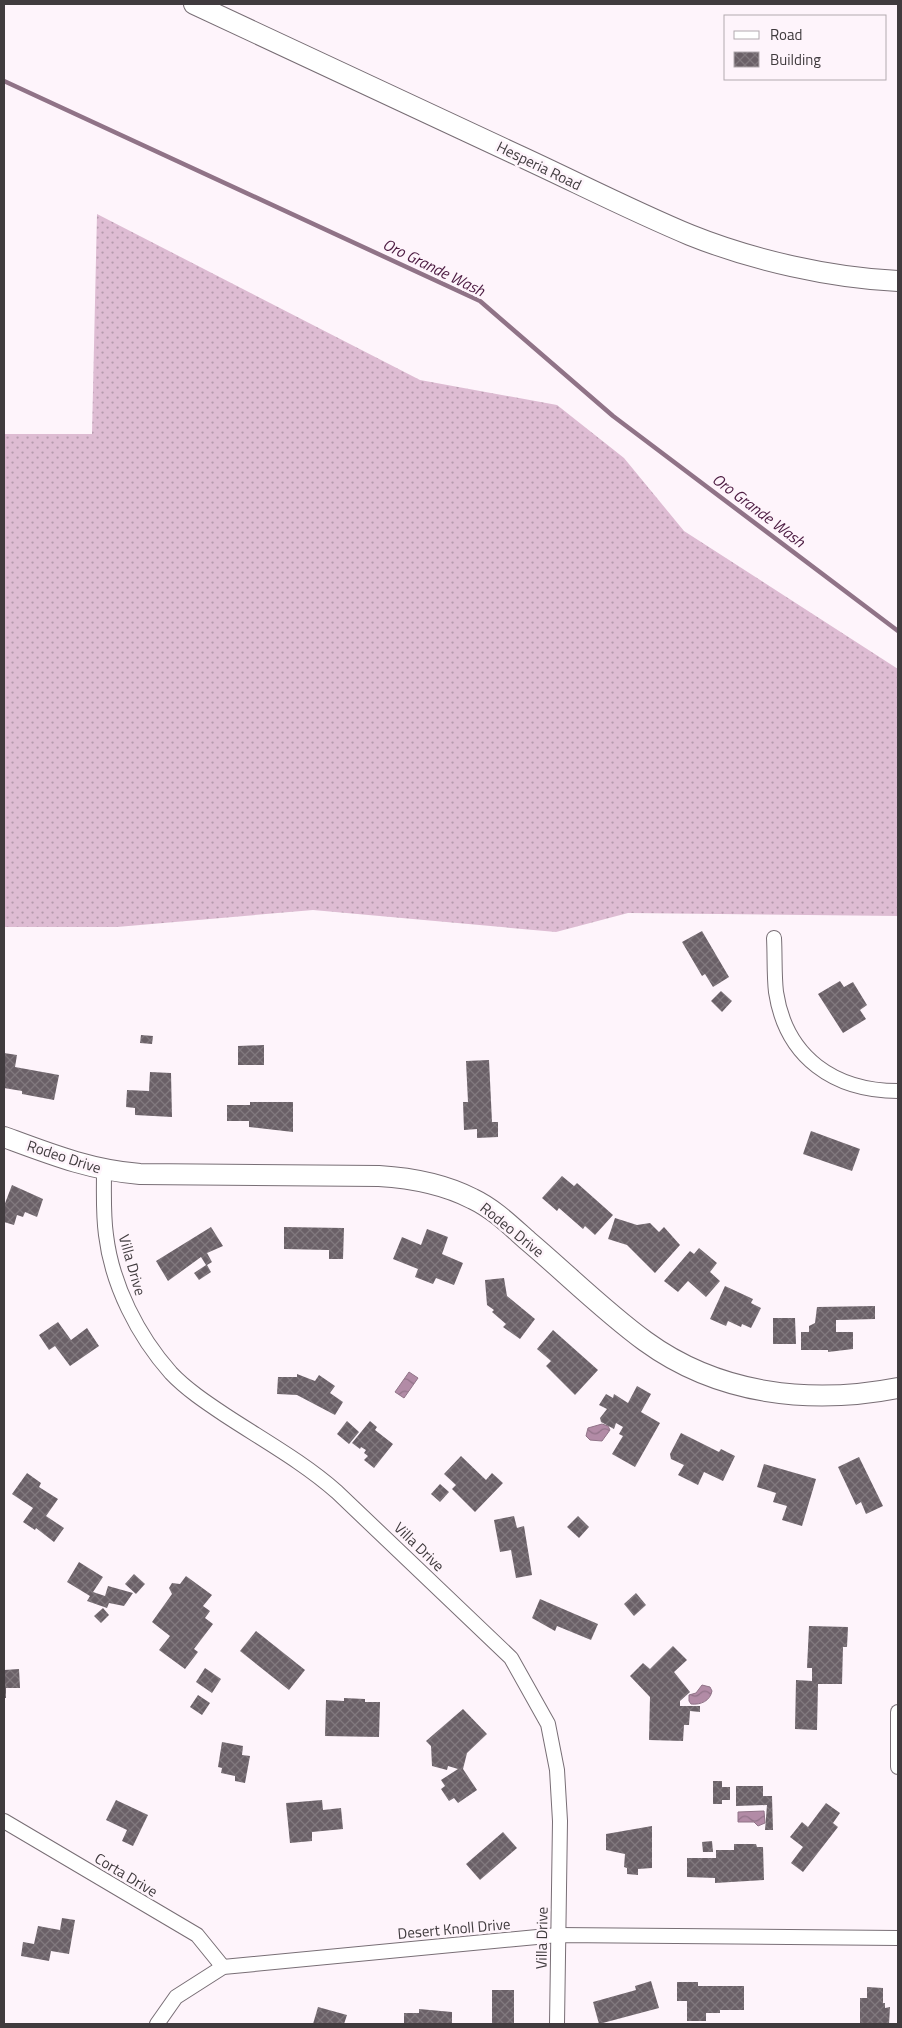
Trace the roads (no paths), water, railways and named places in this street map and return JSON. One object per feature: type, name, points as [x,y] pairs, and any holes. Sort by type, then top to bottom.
[{"type":"street","name":"Hesperia Road","points":[[194,4],[587,189],[691,235],[735,251],[784,263],[869,280],[898,281]]},
{"type":"street","points":[[774,938],[776,993],[783,1019],[796,1046],[811,1062],[831,1077],[859,1087],[898,1091]]},
{"type":"street","name":"Rodeo Drive","points":[[4,1137],[76,1164],[104,1170],[140,1174],[379,1176],[404,1178],[442,1186],[475,1200],[502,1218],[622,1324],[647,1343],[690,1367],[717,1379],[755,1390],[816,1397],[850,1396],[898,1388]]},
{"type":"street","name":"Villa Drive","points":[[104,1170],[106,1236],[113,1267],[126,1305],[151,1348],[172,1374],[224,1414],[317,1474],[511,1658],[548,1724],[557,1770],[560,1820],[557,2024]]},
{"type":"street","points":[[898,1712],[898,1767]]},
{"type":"street","name":"Corta Drive","points":[[4,1821],[197,1936],[222,1967]]},
{"type":"street","name":"Desert Knoll Drive","points":[[157,2024],[176,1997],[222,1967],[558,1936],[898,1938]]},
{"type":"water","points":[[409,1372],[418,1378],[404,1398],[395,1392]]},
{"type":"water","points":[[602,1424],[608,1426],[610,1430],[602,1441],[590,1440],[586,1436],[588,1428]]},
{"type":"water","points":[[702,1685],[710,1687],[711,1694],[702,1703],[691,1704],[689,1695],[696,1693]]},
{"type":"water","points":[[764,1811],[765,1823],[758,1826],[754,1822],[738,1822],[738,1812]]},
{"type":"waterway","name":"Oro Grande Wash","points":[[4,81],[480,301],[613,416],[898,631]]}]
